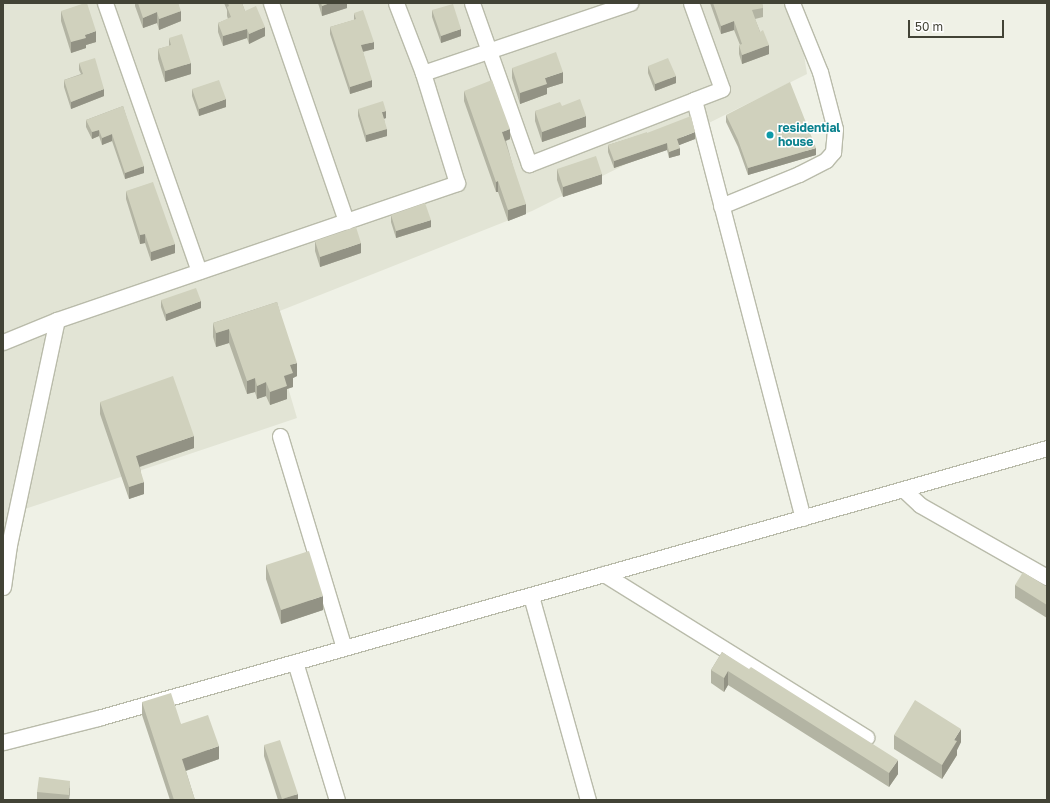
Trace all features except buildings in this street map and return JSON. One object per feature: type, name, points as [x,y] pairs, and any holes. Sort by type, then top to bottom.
[{"type":"street","points":[[105,3],[199,271]]},
{"type":"street","points":[[271,3],[346,221]]},
{"type":"street","points":[[3,342],[57,320],[457,183],[423,73],[396,3]]},
{"type":"street","points":[[423,73],[489,50],[593,8],[630,3]]},
{"type":"street","points":[[475,4],[489,50],[529,164],[722,89],[691,3]]},
{"type":"street","points":[[721,206],[799,174],[826,160],[833,152],[835,130],[820,72],[792,3]]},
{"type":"street","points":[[694,100],[803,518]]},
{"type":"street","points":[[3,587],[9,545],[57,320]]},
{"type":"street","points":[[280,436],[344,648]]},
{"type":"street","points":[[3,742],[98,718],[1047,448]]},
{"type":"street","points":[[903,489],[920,505],[1047,577]]},
{"type":"street","points":[[604,574],[866,737]]},
{"type":"street","points":[[531,596],[588,800]]},
{"type":"street","points":[[295,662],[337,800]]},
{"type":"shaded area","points":[[3,3],[796,3],[807,74],[532,211],[267,316],[297,418],[10,514],[3,565]]},
{"type":"place","name":"residential house","points":[[770,135]]}]
